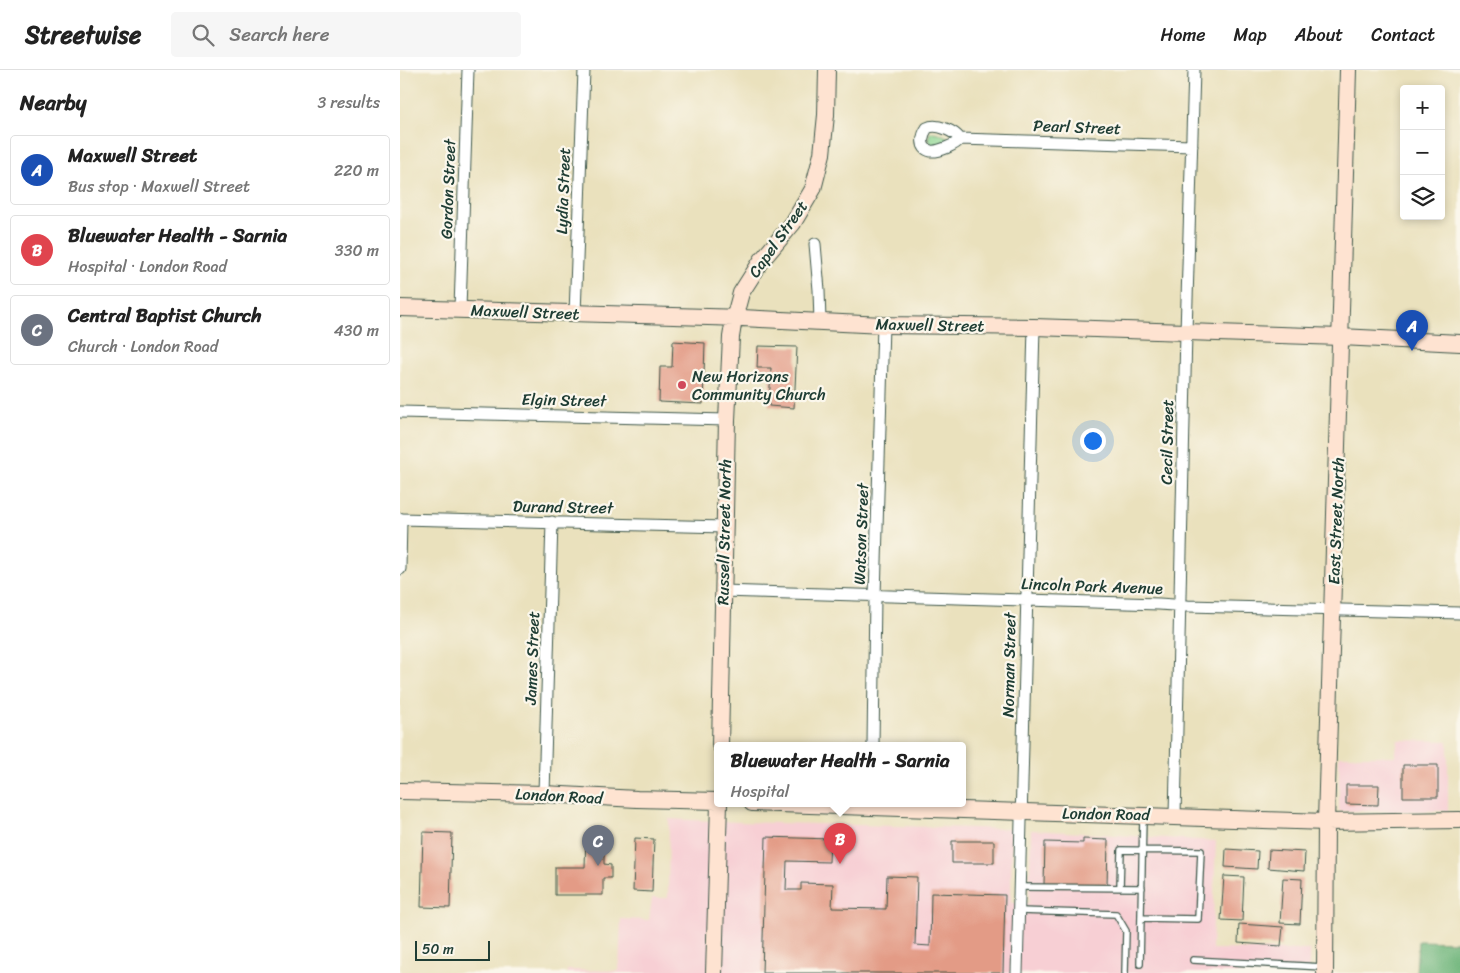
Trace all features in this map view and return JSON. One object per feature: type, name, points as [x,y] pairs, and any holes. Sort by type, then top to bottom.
[{"type":"street","name":"Gordon Street","points":[[460,309],[468,70]]},
{"type":"street","name":"Lydia Street","points":[[576,314],[584,70]]},
{"type":"street","name":"Capel Street","points":[[734,318],[741,292],[762,260],[793,223],[813,189],[822,154],[828,70]]},
{"type":"street","name":"Cecil Street","points":[[1175,816],[1194,70]]},
{"type":"street","name":"East Street North","points":[[1325,970],[1326,822],[1348,70]]},
{"type":"street","name":"Pearl Street","points":[[960,140],[1192,146]]},
{"type":"street","points":[[815,244],[820,290],[820,322]]},
{"type":"street","name":"Maxwell Street","points":[[400,308],[734,318],[882,325],[1034,327],[1341,336],[1460,343]]},
{"type":"street","name":"Russell Street North","points":[[720,742],[727,420],[731,337],[734,318]]},
{"type":"street","name":"Watson Street","points":[[873,742],[882,325]]},
{"type":"street","name":"Norman Street","points":[[1017,973],[1034,327]]},
{"type":"street","name":"Elgin Street","points":[[400,412],[727,420]]},
{"type":"street","points":[[400,569],[401,519]]},
{"type":"street","name":"Durand Street","points":[[401,519],[725,527]]},
{"type":"street","name":"James Street","points":[[544,794],[552,522]]},
{"type":"street","name":"Lincoln Park Avenue","points":[[723,592],[1460,613]]},
{"type":"street","name":"London Road","points":[[400,791],[544,794],[714,802]]},
{"type":"street","points":[[714,973],[718,807]]},
{"type":"street","name":"London Road","points":[[915,807],[1326,822],[1460,820]]},
{"type":"lane","points":[[1140,964],[1144,815]]},
{"type":"lane","points":[[1120,888],[1121,850],[1200,852],[1198,919],[1141,918]]},
{"type":"lane","points":[[1020,887],[1142,888]]},
{"type":"lane","points":[[1019,911],[1116,914],[1126,931],[1124,973]]},
{"type":"lane","points":[[1193,960],[1325,970]]},
{"type":"shaded area","points":[[1398,740],[1448,741],[1448,811],[1339,811],[1339,756],[1395,756]]},
{"type":"shaded area","points":[[669,819],[1012,829],[1011,903],[1029,903],[1031,830],[1216,841],[1212,949],[1310,950],[1308,973],[567,973],[567,970],[619,971],[621,919],[649,920],[652,898],[668,898]]},
{"type":"green space","points":[[933,132],[952,139],[938,146],[932,145],[928,139],[930,133]]},
{"type":"green space","points":[[1418,941],[1460,942],[1460,973],[1416,973]]},
{"type":"building","name":"New Horizons Community Church","points":[[673,341],[705,343],[703,404],[659,402],[660,367],[672,367]]},
{"type":"building","points":[[758,346],[797,347],[794,408],[769,406],[771,368],[757,368]]},
{"type":"building","points":[[1403,765],[1438,765],[1438,797],[1403,797]]},
{"type":"building","points":[[1346,785],[1379,785],[1378,805],[1346,804]]},
{"type":"building","points":[[423,832],[452,833],[450,908],[421,907]]},
{"type":"building","points":[[586,834],[604,834],[604,864],[611,865],[611,878],[603,878],[603,895],[555,895],[555,867],[585,867]]},
{"type":"building","points":[[766,837],[830,839],[829,862],[787,861],[786,890],[801,890],[801,883],[833,884],[832,908],[886,909],[887,876],[917,877],[915,945],[930,946],[931,893],[1005,895],[1003,973],[762,973]]},
{"type":"building","points":[[635,838],[654,839],[652,892],[633,891]]},
{"type":"building","points":[[1083,839],[1108,840],[1107,886],[1044,885],[1045,842],[1083,843]]},
{"type":"building","points":[[952,841],[994,841],[994,863],[952,863]]},
{"type":"building","points":[[1226,849],[1258,851],[1257,869],[1225,867]]},
{"type":"building","points":[[1269,850],[1305,852],[1304,871],[1268,868]]},
{"type":"building","points":[[1224,876],[1244,877],[1242,921],[1221,920]]},
{"type":"building","points":[[1283,878],[1302,879],[1300,924],[1280,923]]},
{"type":"building","points":[[1239,924],[1283,927],[1281,946],[1238,943]]},
{"type":"place","name":"Maxwell Street","points":[[1412,351]]},
{"type":"place","name":"New Horizons Community Church","points":[[682,385]]},
{"type":"place","name":"Bluewater Health - Sarnia","points":[[840,864]]},
{"type":"place","name":"Central Baptist Church","points":[[598,866]]}]
